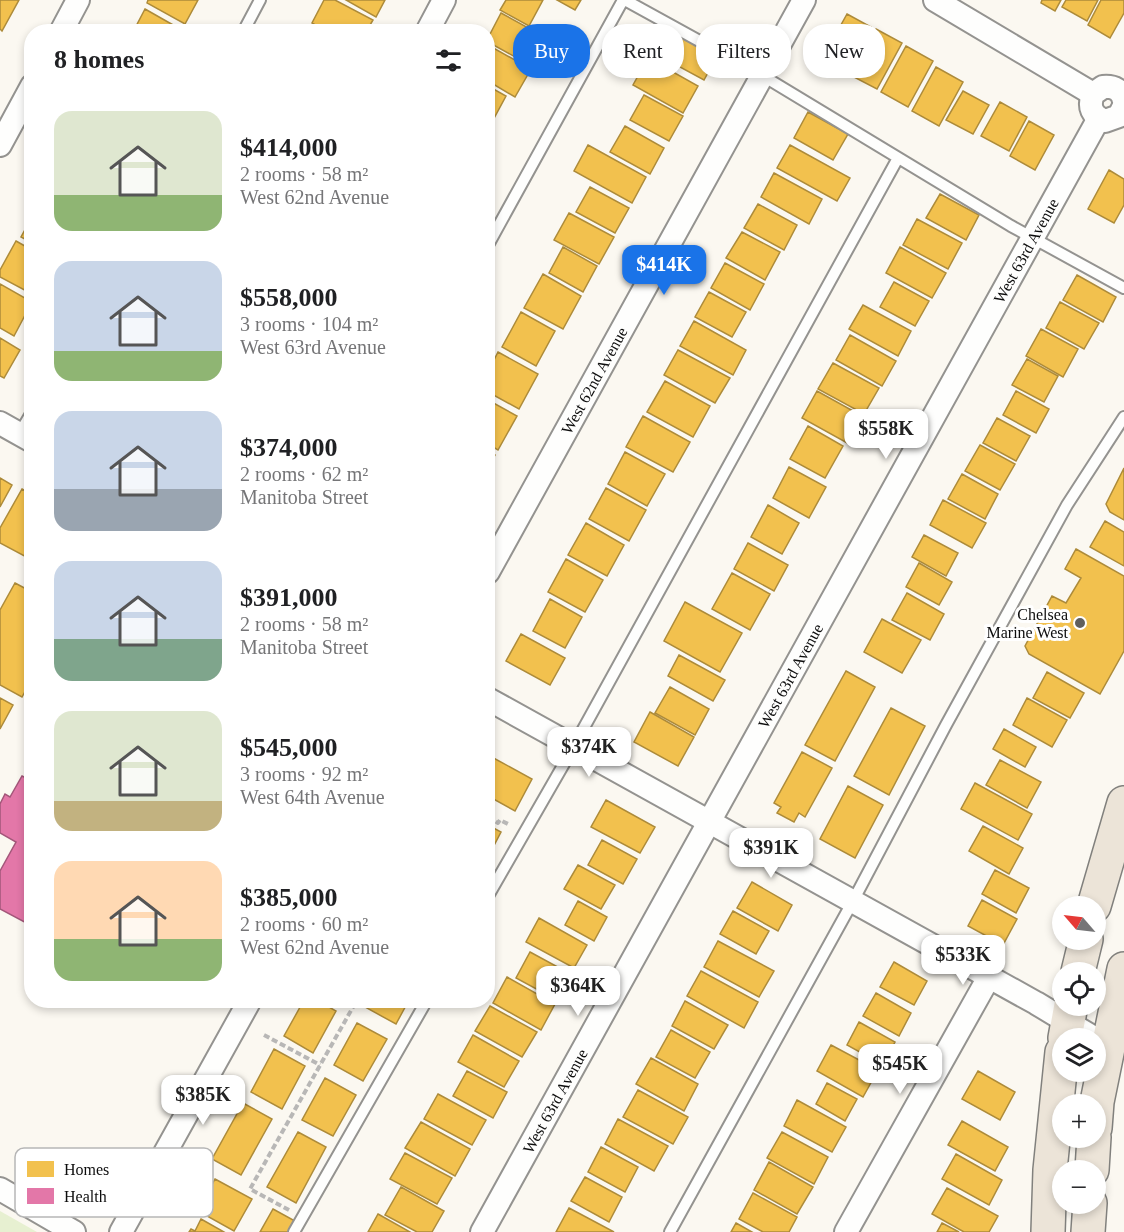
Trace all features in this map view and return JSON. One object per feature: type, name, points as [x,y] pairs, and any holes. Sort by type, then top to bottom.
[{"type":"main road","points":[[1097,896],[1124,803]]},
{"type":"main road","points":[[1091,1028],[1124,969]]},
{"type":"main road","points":[[1048,1232],[1050,1170],[1074,1082]]},
{"type":"main road","points":[[1089,1232],[1090,1214]]},
{"type":"street","points":[[65,24],[78,0]]},
{"type":"street","points":[[431,24],[444,0]]},
{"type":"street","name":"West 62nd Avenue","points":[[791,24],[804,0]]},
{"type":"street","points":[[934,0],[1092,94]]},
{"type":"street","name":"West 62nd Avenue","points":[[495,559],[762,78]]},
{"type":"street","points":[[1103,87],[1122,99],[1113,120],[1106,121],[1099,118],[1090,107],[1092,94],[1103,87]]},
{"type":"street","points":[[0,145],[24,101]]},
{"type":"street","name":"West 63rd Avenue","points":[[482,1232],[1099,118]]},
{"type":"street","points":[[495,703],[989,977],[1071,1028]]},
{"type":"street","points":[[846,1232],[989,977]]},
{"type":"street","points":[[168,1148],[246,1008]]},
{"type":"street","points":[[0,1189],[15,1198]]},
{"type":"street","points":[[48,1217],[74,1232]]},
{"type":"street","points":[[121,1232],[129,1217]]},
{"type":"lane","points":[[247,24],[260,0]]},
{"type":"lane","points":[[495,232],[624,0],[696,39]]},
{"type":"lane","points":[[766,78],[898,159],[1124,288]]},
{"type":"lane","points":[[495,884],[898,159]]},
{"type":"lane","points":[[670,1232],[853,901],[945,725],[1067,505],[1124,417]]},
{"type":"lane","points":[[294,1232],[422,1008]]},
{"type":"path","points":[[495,821],[498,823],[500,820],[524,833]]},
{"type":"path","points":[[303,1217],[250,1189],[352,1008]]},
{"type":"path","points":[[264,1035],[320,1065]]},
{"type":"green space","points":[[0,1211],[37,1232],[0,1232]]},
{"type":"building: Homes","points":[[0,0],[19,0],[2,31],[0,29]]},
{"type":"building: Homes","points":[[148,0],[198,0],[185,24],[147,3]]},
{"type":"building: Homes","points":[[324,0],[335,0],[373,20],[371,24],[312,23]]},
{"type":"building: Homes","points":[[346,0],[385,0],[376,17]]},
{"type":"building: Homes","points":[[506,0],[543,0],[530,24],[525,24],[500,10]]},
{"type":"building: Homes","points":[[557,0],[581,0],[575,10]]},
{"type":"building: Homes","points":[[1042,0],[1061,0],[1055,11],[1041,3]]},
{"type":"building: Homes","points":[[1066,0],[1098,0],[1087,21],[1062,7]]},
{"type":"building: Homes","points":[[1101,0],[1124,0],[1124,13],[1110,38],[1088,25]]},
{"type":"building: Homes","points":[[145,9],[171,24],[137,24]]},
{"type":"building: Homes","points":[[501,13],[521,24],[513,24],[513,56],[495,46],[495,25]]},
{"type":"building: Homes","points":[[847,14],[865,24],[841,24]]},
{"type":"building: Homes","points":[[885,34],[902,43],[885,74]]},
{"type":"building: Homes","points":[[684,38],[696,45],[696,76],[684,69]]},
{"type":"building: Homes","points":[[906,46],[933,61],[908,107],[881,92]]},
{"type":"building: Homes","points":[[495,49],[513,59],[513,78],[526,78],[515,97],[495,85]]},
{"type":"building: Homes","points":[[936,67],[963,82],[939,126],[912,111]]},
{"type":"building: Homes","points":[[637,78],[684,78],[698,86],[683,113],[633,85]]},
{"type":"building: Homes","points":[[856,78],[883,78],[877,89]]},
{"type":"building: Homes","points":[[495,90],[506,96],[495,116]]},
{"type":"building: Homes","points":[[963,91],[989,105],[973,134],[946,120]]},
{"type":"building: Homes","points":[[644,95],[683,116],[669,141],[630,120]]},
{"type":"building: Homes","points":[[1000,102],[1027,117],[1009,151],[981,136]]},
{"type":"building: Homes","points":[[808,112],[848,134],[833,160],[794,138]]},
{"type":"building: Homes","points":[[1029,121],[1054,135],[1035,170],[1010,156]]},
{"type":"building: Homes","points":[[625,126],[664,148],[650,174],[610,152]]},
{"type":"building: Homes","points":[[588,145],[646,177],[632,203],[574,171]]},
{"type":"building: Homes","points":[[790,145],[850,178],[837,201],[777,168]]},
{"type":"building: Homes","points":[[1109,170],[1124,179],[1124,205],[1114,223],[1088,209]]},
{"type":"building: Homes","points":[[774,173],[822,199],[809,224],[761,197]]},
{"type":"building: Homes","points":[[590,187],[629,208],[615,233],[576,212]]},
{"type":"building: Homes","points":[[940,194],[979,215],[966,240],[926,218]]},
{"type":"building: Homes","points":[[758,204],[797,225],[784,250],[744,228]]},
{"type":"building: Homes","points":[[569,213],[614,237],[599,264],[554,240]]},
{"type":"building: Homes","points":[[917,219],[962,243],[948,269],[903,245]]},
{"type":"building: Homes","points":[[742,232],[780,252],[765,280],[726,258]]},
{"type":"building: Homes","points":[[16,241],[24,246],[24,290],[0,277],[0,270]]},
{"type":"building: Homes","points":[[563,247],[597,266],[583,292],[549,273]]},
{"type":"building: Homes","points":[[900,247],[946,273],[932,298],[886,273]]},
{"type":"building: Homes","points":[[725,263],[764,284],[750,310],[711,288]]},
{"type":"building: Homes","points":[[543,274],[581,296],[563,329],[524,308]]},
{"type":"building: Homes","points":[[1077,275],[1116,297],[1103,322],[1063,300]]},
{"type":"building: Homes","points":[[894,282],[929,301],[915,326],[880,307]]},
{"type":"building: Homes","points":[[0,284],[24,298],[24,317],[14,336],[0,328]]},
{"type":"building: Homes","points":[[709,292],[746,312],[732,337],[695,317]]},
{"type":"building: Homes","points":[[1060,302],[1099,323],[1084,349],[1046,328]]},
{"type":"building: Homes","points":[[863,305],[911,331],[898,356],[849,329]]},
{"type":"building: Homes","points":[[521,312],[555,331],[536,366],[502,347]]},
{"type":"building: Homes","points":[[694,321],[746,350],[733,375],[680,346]]},
{"type":"building: Homes","points":[[1041,329],[1078,349],[1063,377],[1026,356]]},
{"type":"building: Homes","points":[[850,335],[896,361],[882,386],[836,360]]},
{"type":"building: Homes","points":[[0,338],[20,350],[4,378],[0,376]]},
{"type":"building: Homes","points":[[678,350],[730,378],[715,403],[664,375]]},
{"type":"building: Homes","points":[[498,352],[538,374],[519,409],[495,396],[495,358]]},
{"type":"building: Homes","points":[[1027,359],[1058,376],[1044,402],[1012,385]]},
{"type":"building: Homes","points":[[833,363],[879,388],[864,414],[818,389]]},
{"type":"building: Homes","points":[[665,381],[710,406],[693,437],[647,412]]},
{"type":"building: Homes","points":[[817,391],[864,417],[849,444],[802,418]]},
{"type":"building: Homes","points":[[1016,391],[1049,409],[1036,433],[1003,415]]},
{"type":"building: Homes","points":[[495,404],[517,416],[498,450],[495,448]]},
{"type":"building: Homes","points":[[643,416],[690,442],[673,472],[626,447]]},
{"type":"building: Homes","points":[[997,418],[1030,436],[1016,461],[983,443]]},
{"type":"building: Homes","points":[[808,426],[843,446],[825,478],[790,459]]},
{"type":"building: Homes","points":[[980,445],[1015,464],[1000,490],[965,471]]},
{"type":"building: Homes","points":[[625,452],[665,474],[647,506],[608,484]]},
{"type":"building: Homes","points":[[789,467],[826,487],[809,518],[773,498]]},
{"type":"building: Homes","points":[[1124,468],[1124,520],[1110,512],[1106,504]]},
{"type":"building: Homes","points":[[962,474],[998,494],[985,519],[948,499]]},
{"type":"building: Homes","points":[[0,478],[12,485],[0,507]]},
{"type":"building: Homes","points":[[606,488],[646,510],[629,541],[589,519]]},
{"type":"building: Homes","points":[[22,489],[24,490],[24,556],[0,543],[0,528]]},
{"type":"building: Homes","points":[[943,500],[986,523],[972,548],[930,525]]},
{"type":"building: Homes","points":[[768,505],[799,523],[782,554],[751,537]]},
{"type":"building: Homes","points":[[1105,521],[1124,532],[1124,566],[1090,547]]},
{"type":"building: Homes","points":[[586,523],[624,545],[607,576],[568,555]]},
{"type":"building: Homes","points":[[924,535],[958,553],[946,576],[912,557]]},
{"type":"building: Homes","points":[[748,543],[788,565],[774,591],[734,569]]},
{"type":"building: Homes","name":"Chelsea Marine West","points":[[1076,549],[1124,576],[1124,651],[1100,694],[1029,654],[1025,646],[1052,596],[1066,603],[1081,578],[1065,569]]},
{"type":"building: Homes","points":[[566,559],[603,580],[585,612],[548,592]]},
{"type":"building: Homes","points":[[919,563],[952,582],[939,605],[906,587]]},
{"type":"building: Homes","points":[[732,573],[770,594],[750,630],[712,609]]},
{"type":"building: Homes","points":[[15,583],[24,588],[24,693],[22,697],[0,685],[0,610]]},
{"type":"building: Homes","points":[[907,593],[944,614],[930,640],[892,620]]},
{"type":"building: Homes","points":[[550,599],[582,617],[565,648],[533,631]]},
{"type":"building: Homes","points":[[685,602],[742,633],[720,672],[664,641]]},
{"type":"building: Homes","points":[[882,619],[921,640],[902,673],[864,652]]},
{"type":"building: Homes","points":[[521,634],[565,658],[550,685],[506,661]]},
{"type":"building: Homes","points":[[679,655],[725,680],[713,701],[668,676]]},
{"type":"building: Homes","points":[[846,671],[875,687],[835,761],[805,745]]},
{"type":"building: Homes","points":[[1047,672],[1084,693],[1070,718],[1033,698]]},
{"type":"building: Homes","points":[[670,687],[709,709],[695,735],[655,713]]},
{"type":"building: Homes","points":[[0,698],[13,705],[0,729]]},
{"type":"building: Homes","points":[[1027,698],[1067,720],[1052,747],[1013,725]]},
{"type":"building: Homes","points":[[891,708],[925,726],[889,795],[854,776]]},
{"type":"building: Homes","points":[[650,712],[694,737],[678,766],[634,742]]},
{"type":"building: Homes","points":[[1004,729],[1036,747],[1025,767],[993,749]]},
{"type":"building: Homes","points":[[802,752],[832,768],[805,817],[799,813],[794,822],[777,813],[781,807],[774,803]]},
{"type":"building: Homes","points":[[495,759],[532,779],[515,811],[495,800]]},
{"type":"building: Homes","points":[[1000,760],[1041,782],[1027,808],[986,785]]},
{"type":"building: Homes","points":[[975,783],[1032,814],[1018,840],[961,809]]},
{"type":"building: Homes","points":[[848,786],[883,805],[855,858],[820,839]]},
{"type":"building: Homes","points":[[606,800],[655,827],[640,853],[591,827]]},
{"type":"building: Homes","points":[[983,826],[1023,848],[1009,874],[969,851]]},
{"type":"building: Homes","points":[[495,829],[501,832],[495,844]]},
{"type":"building: Homes","points":[[602,840],[637,859],[623,884],[588,865]]},
{"type":"building: Homes","points":[[578,865],[615,885],[601,909],[564,889]]},
{"type":"building: Homes","points":[[995,870],[1029,888],[1016,913],[982,894]]},
{"type":"building: Homes","points":[[752,882],[792,905],[778,931],[737,908]]},
{"type":"building: Homes","points":[[982,900],[1017,919],[1003,945],[968,926]]},
{"type":"building: Homes","points":[[578,901],[607,917],[594,941],[565,925]]},
{"type":"building: Homes","points":[[733,911],[769,931],[756,954],[720,934]]},
{"type":"building: Homes","points":[[539,918],[587,945],[574,968],[526,942]]},
{"type":"building: Homes","points":[[718,941],[774,971],[759,997],[704,967]]},
{"type":"building: Homes","points":[[530,952],[567,972],[553,998],[516,978]]},
{"type":"building: Homes","points":[[894,962],[927,981],[914,1005],[880,987]]},
{"type":"building: Homes","points":[[701,971],[758,1002],[744,1028],[687,996]]},
{"type":"building: Homes","points":[[507,977],[555,1004],[541,1030],[495,1004],[495,999]]},
{"type":"building: Homes","points":[[876,993],[911,1013],[899,1036],[863,1016]]},
{"type":"building: Homes","points":[[685,1001],[728,1025],[714,1049],[672,1026]]},
{"type":"building: Homes","points":[[300,1008],[331,1008],[336,1011],[313,1053],[284,1036]]},
{"type":"building: Homes","points":[[367,1008],[405,1008],[396,1024]]},
{"type":"building: Homes","points":[[489,1008],[494,1008],[537,1032],[522,1057],[475,1031]]},
{"type":"building: Homes","points":[[859,1022],[895,1042],[883,1065],[847,1045]]},
{"type":"building: Homes","points":[[357,1023],[387,1039],[363,1081],[334,1065]]},
{"type":"building: Homes","points":[[671,1030],[710,1052],[695,1078],[656,1057]]},
{"type":"building: Homes","points":[[473,1035],[519,1061],[504,1087],[458,1062]]},
{"type":"building: Homes","points":[[831,1045],[878,1070],[863,1097],[817,1071]]},
{"type":"building: Homes","points":[[274,1049],[305,1066],[282,1109],[251,1092]]},
{"type":"building: Homes","points":[[651,1058],[698,1084],[684,1111],[636,1084]]},
{"type":"building: Homes","points":[[467,1071],[507,1092],[493,1118],[453,1096]]},
{"type":"building: Homes","points":[[978,1071],[1015,1092],[1000,1120],[962,1099]]},
{"type":"building: Homes","points":[[325,1078],[356,1095],[333,1136],[302,1120]]},
{"type":"building: Homes","points":[[827,1083],[857,1099],[845,1121],[816,1104]]},
{"type":"building: Homes","points":[[638,1090],[688,1117],[673,1144],[623,1117]]},
{"type":"building: Homes","points":[[438,1094],[486,1120],[472,1145],[424,1119]]},
{"type":"building: Homes","points":[[797,1100],[846,1127],[832,1152],[784,1126]]},
{"type":"building: Homes","points":[[243,1103],[272,1119],[241,1175],[213,1160]]},
{"type":"building: Homes","points":[[618,1119],[668,1146],[654,1171],[605,1144]]},
{"type":"building: Homes","points":[[962,1121],[1008,1147],[995,1171],[948,1145]]},
{"type":"building: Homes","points":[[421,1122],[470,1149],[455,1176],[405,1148]]},
{"type":"building: Homes","points":[[298,1132],[326,1147],[296,1203],[267,1187]]},
{"type":"building: Homes","points":[[782,1132],[828,1157],[814,1184],[767,1158]]},
{"type":"building: Homes","points":[[601,1147],[638,1167],[625,1192],[588,1172]]},
{"type":"building: Homes","points":[[405,1153],[452,1178],[437,1204],[390,1179]]},
{"type":"building: Homes","points":[[956,1154],[1002,1180],[989,1205],[942,1179]]},
{"type":"building: Homes","points":[[769,1162],[813,1187],[797,1214],[754,1190]]},
{"type":"building: Homes","points":[[585,1177],[622,1197],[609,1222],[571,1201]]},
{"type":"building: Homes","points":[[215,1179],[252,1199],[234,1231],[209,1217],[213,1217]]},
{"type":"building: Homes","points":[[401,1187],[444,1211],[432,1232],[417,1232],[385,1215]]},
{"type":"building: Homes","points":[[947,1188],[998,1216],[989,1232],[964,1232],[932,1214]]},
{"type":"building: Homes","points":[[753,1193],[797,1217],[789,1232],[763,1232],[739,1219]]},
{"type":"building: Homes","points":[[569,1208],[614,1232],[556,1232]]},
{"type":"building: Homes","points":[[273,1209],[295,1221],[289,1232],[260,1232]]},
{"type":"building: Homes","points":[[378,1214],[410,1232],[368,1232]]},
{"type":"building: Homes","points":[[201,1219],[224,1232],[189,1232],[191,1229],[195,1231]]},
{"type":"building: Homes","points":[[736,1223],[752,1232],[731,1232]]},
{"type":"building: Homes","points":[[942,1223],[959,1232],[937,1232]]},
{"type":"building: Health","points":[[22,776],[24,777],[24,922],[0,909],[0,871],[16,842],[0,833],[0,804],[5,794],[10,797]]},
{"type":"place","name":"Chelsea Marine West","points":[[1080,623]]}]
